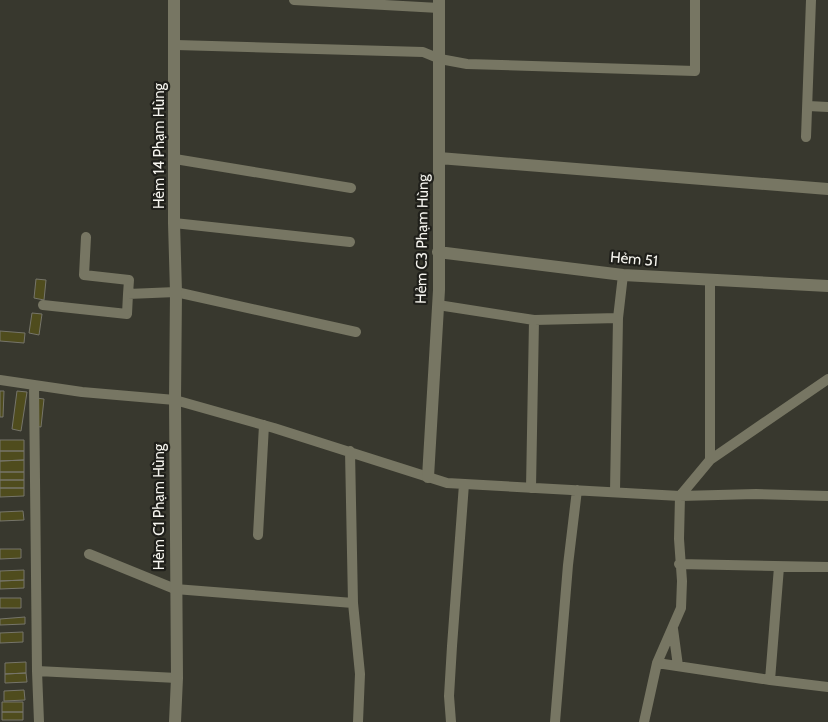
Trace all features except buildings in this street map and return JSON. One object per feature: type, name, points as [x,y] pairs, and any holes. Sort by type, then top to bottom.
[{"type":"street","name":"Hẻm 14 Phạm Hùng","points":[[174,0],[176,44],[174,224],[176,292]]},
{"type":"street","name":"Hẻm C3 Phạm Hùng","points":[[428,477],[438,306],[439,4]]},
{"type":"street","points":[[439,158],[828,189]]},
{"type":"street","name":"Hẻm 51","points":[[438,252],[623,275],[828,286]]},
{"type":"street","name":"Hẻm C1 Phạm Hùng","points":[[176,292],[174,400],[176,722]]},
{"type":"lane","points":[[294,0],[439,4]]},
{"type":"lane","points":[[176,44],[423,52],[440,59],[467,64],[695,71],[695,0]]},
{"type":"lane","points":[[806,137],[811,0]]},
{"type":"lane","points":[[808,106],[828,107]]},
{"type":"lane","points":[[175,159],[351,188]]},
{"type":"lane","points":[[174,224],[350,242]]},
{"type":"lane","points":[[43,305],[127,314],[129,280],[84,275],[86,237]]},
{"type":"lane","points":[[615,491],[618,318],[623,275]]},
{"type":"lane","points":[[710,280],[710,460]]},
{"type":"lane","points":[[128,294],[176,292],[356,332]]},
{"type":"lane","points":[[438,306],[534,320],[618,318]]},
{"type":"lane","points":[[531,488],[534,320]]},
{"type":"lane","points":[[644,722],[653,689],[657,663],[681,608],[682,581],[679,564],[680,496],[710,460],[828,379]]},
{"type":"lane","points":[[0,380],[82,392],[174,400],[350,451],[447,483],[680,496],[756,494],[828,496]]},
{"type":"lane","points":[[34,385],[38,722]]},
{"type":"lane","points":[[258,535],[264,425]]},
{"type":"lane","points":[[350,451],[353,602],[360,674],[358,722]]},
{"type":"lane","points":[[451,722],[449,696],[464,484]]},
{"type":"lane","points":[[555,722],[568,565],[577,490]]},
{"type":"lane","points":[[89,554],[176,590],[353,602]]},
{"type":"lane","points":[[679,564],[828,567]]},
{"type":"lane","points":[[770,680],[780,566]]},
{"type":"lane","points":[[673,629],[678,666]]},
{"type":"lane","points":[[657,663],[770,680],[828,686]]},
{"type":"lane","points":[[36,671],[177,678]]}]
